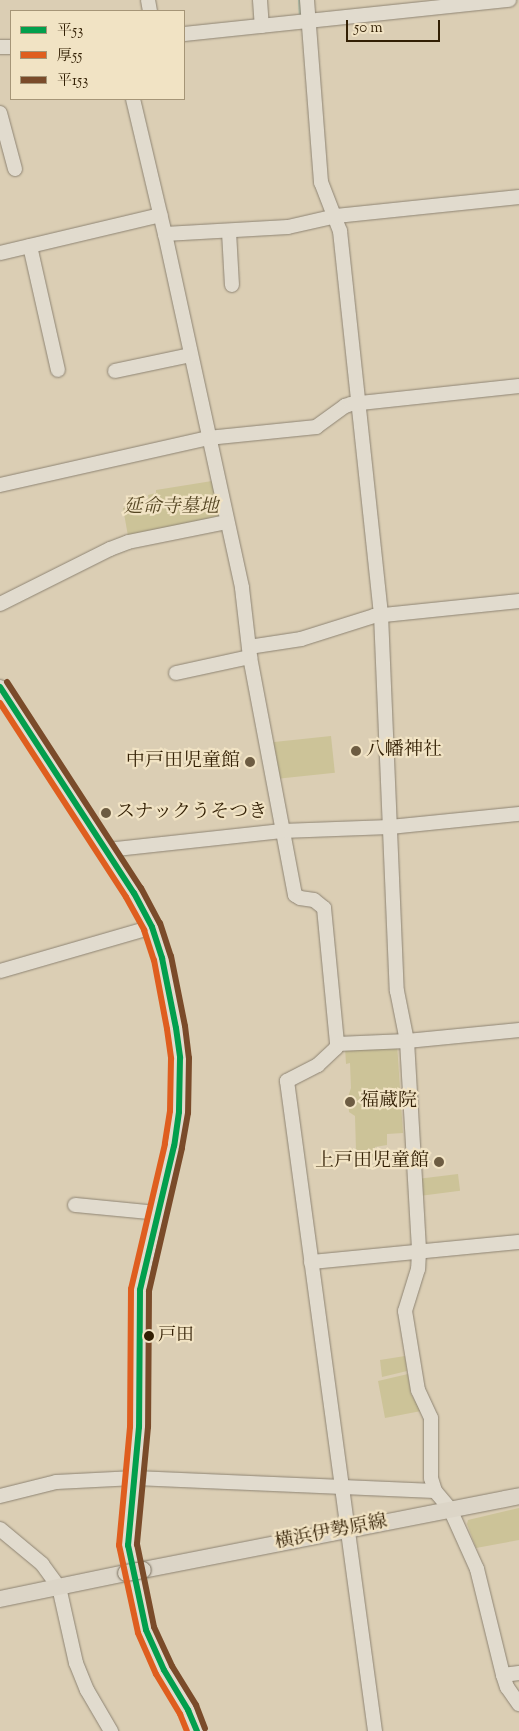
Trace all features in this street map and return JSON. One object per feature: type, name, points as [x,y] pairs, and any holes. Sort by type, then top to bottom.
[{"type":"main road","name":"横浜伊勢原線","points":[[59,1587],[519,1496]]},
{"type":"main road","points":[[0,1599],[59,1587]]},
{"type":"street","points":[[260,0],[262,26]]},
{"type":"street","points":[[307,0],[321,182],[336,216],[340,231],[382,615],[397,990],[407,1041],[419,1252],[418,1269],[405,1311],[418,1390],[431,1418],[433,1433],[430,1468],[435,1491],[450,1510],[477,1569],[503,1675],[507,1686],[519,1704]]},
{"type":"street","points":[[185,34],[509,0]]},
{"type":"street","points":[[133,100],[165,234],[226,522],[242,588],[250,652],[295,895],[300,898],[314,900],[324,908],[337,1044],[336,1048],[318,1065],[287,1081],[375,1731]]},
{"type":"street","points":[[0,113],[14,169]]},
{"type":"street","points":[[165,234],[229,232],[288,227],[336,216],[519,197]]},
{"type":"street","points":[[0,253],[160,215]]},
{"type":"street","points":[[229,232],[232,285]]},
{"type":"street","points":[[30,246],[48,308],[59,360]]},
{"type":"street","points":[[122,373],[190,355]]},
{"type":"street","points":[[0,485],[208,438],[316,427],[345,406],[519,386]]},
{"type":"street","points":[[0,604],[110,548],[128,542],[226,522]]},
{"type":"street","points":[[176,673],[382,615],[519,601]]},
{"type":"street","points":[[0,687],[107,850],[152,928],[162,958],[176,1028],[180,1086],[174,1146],[144,1262],[140,1290],[139,1427],[136,1478],[128,1530],[128,1545],[140,1610],[151,1643],[188,1710],[197,1731]]},
{"type":"street","points":[[107,850],[282,831],[390,827],[519,814]]},
{"type":"street","points":[[0,971],[152,928]]},
{"type":"street","points":[[337,1044],[407,1041],[519,1030]]},
{"type":"street","points":[[75,1205],[93,1203],[158,1213]]},
{"type":"street","points":[[311,1262],[519,1242]]},
{"type":"street","points":[[0,1496],[56,1482],[136,1478],[435,1491]]},
{"type":"street","points":[[0,1529],[42,1564],[59,1587],[76,1663],[87,1690],[111,1731]]},
{"type":"street","points":[[503,1675],[519,1673]]},
{"type":"green space","name":"延命寺墓地","points":[[212,481],[220,517],[128,536],[123,508],[149,502],[148,495],[156,493],[156,490]]},
{"type":"green space","points":[[331,736],[335,773],[273,779],[269,742]]},
{"type":"green space","points":[[397,1044],[403,1133],[387,1134],[387,1145],[375,1147],[375,1157],[358,1160],[355,1116],[349,1112],[348,1097],[351,1088],[350,1063],[346,1064],[345,1047]]},
{"type":"green space","points":[[458,1174],[460,1191],[421,1196],[419,1179]]},
{"type":"green space","points":[[405,1356],[407,1371],[382,1377],[380,1360]]},
{"type":"green space","points":[[408,1374],[411,1394],[421,1411],[385,1418],[378,1381]]},
{"type":"green space","points":[[519,1508],[519,1540],[476,1548],[467,1524],[468,1520]]},
{"type":"waterway","points":[[300,0],[301,17]]},
{"type":"transit line","name":"平153","points":[[7,682],[141,888],[160,923],[171,956],[185,1026],[189,1058],[188,1113],[182,1148],[149,1291],[148,1427],[137,1544],[154,1627],[172,1666],[196,1705],[205,1728]]},
{"type":"transit line","name":"平53","points":[[0,687],[134,893],[152,927],[162,958],[176,1028],[180,1058],[179,1112],[174,1146],[140,1290],[139,1427],[128,1545],[146,1630],[164,1670],[188,1710],[197,1731]]},
{"type":"transit line","name":"厚55","points":[[0,703],[126,897],[144,930],[154,960],[167,1029],[171,1059],[170,1111],[165,1144],[131,1289],[130,1427],[119,1545],[138,1633],[156,1674],[180,1714],[187,1731]]},
{"type":"place","name":"八幡神社","points":[[356,751]]},
{"type":"place","name":"中戸田児童館","points":[[250,762]]},
{"type":"place","name":"スナックうそつき","points":[[106,813]]},
{"type":"place","name":"福蔵院","points":[[350,1102]]},
{"type":"place","name":"上戸田児童館","points":[[439,1162]]},
{"type":"place","name":"戸田","points":[[149,1336]]}]
